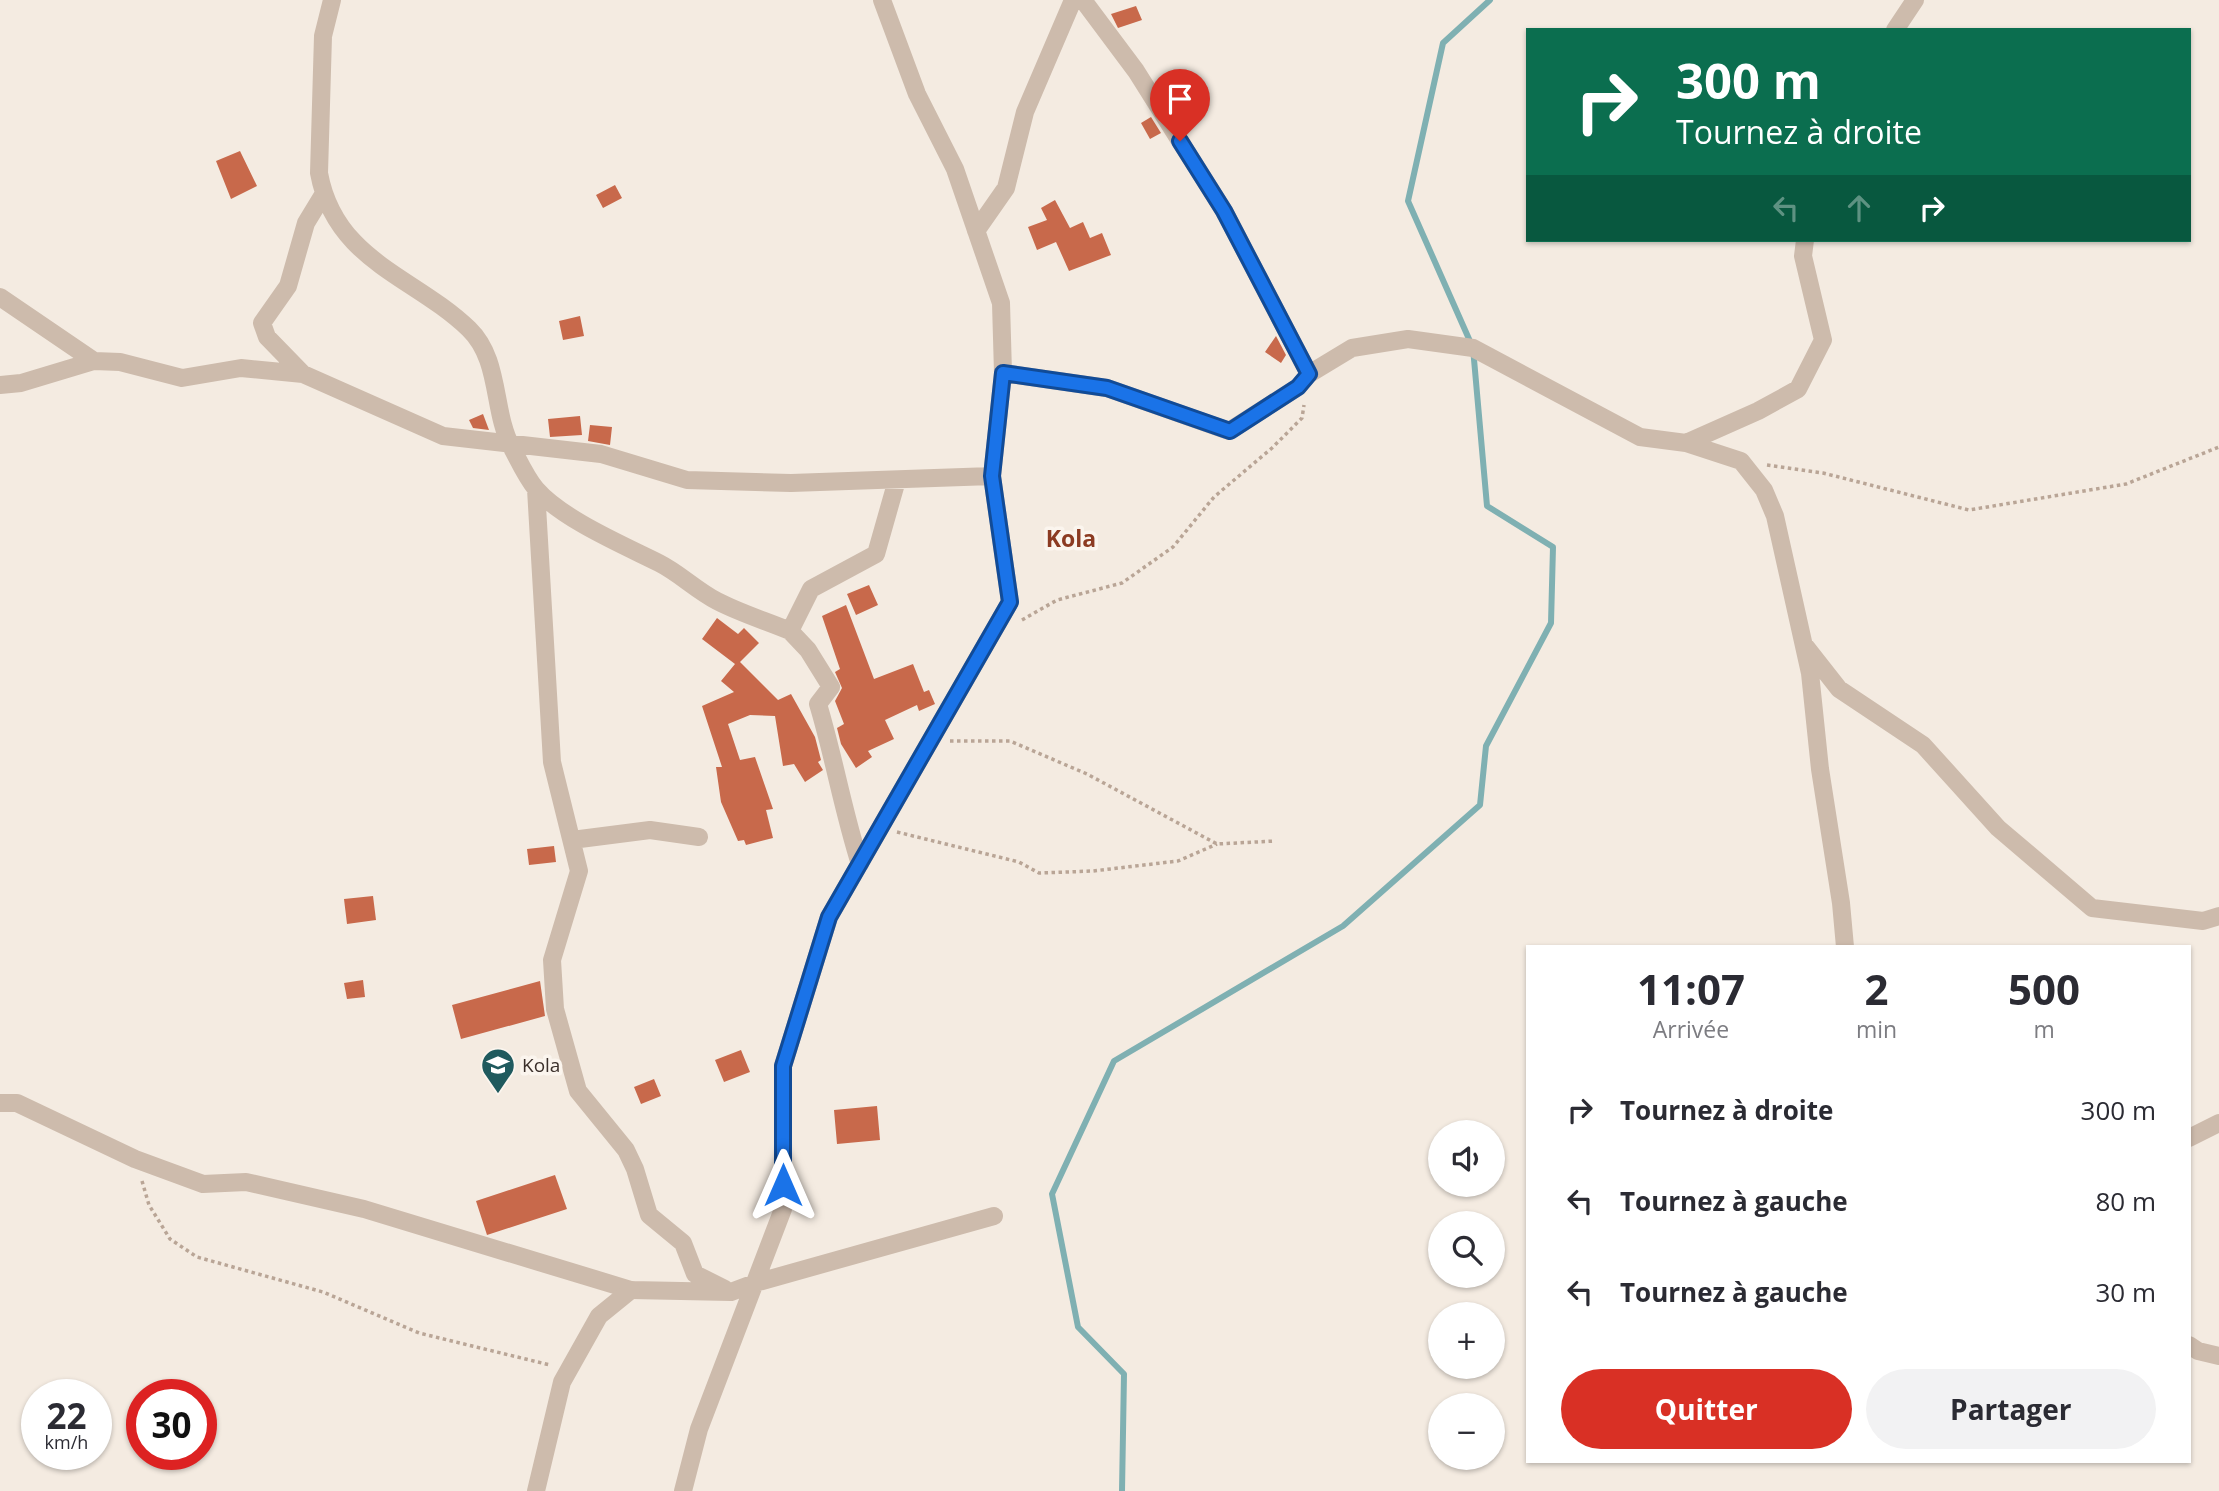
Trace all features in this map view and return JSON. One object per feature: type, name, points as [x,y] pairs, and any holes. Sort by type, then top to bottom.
[{"type":"street","points":[[331,0],[323,36],[319,173],[323,195],[349,238],[395,278],[448,311],[471,331],[489,361],[510,444],[536,489],[619,545],[661,564],[717,601],[790,631],[808,650],[831,687],[818,704],[832,749],[841,801],[860,864]]},
{"type":"street","points":[[683,1491],[699,1429],[783,1209],[783,1066],[829,917],[1010,602],[992,476],[1003,373],[1001,303],[955,169],[917,94],[883,0]]},
{"type":"street","points":[[976,231],[1006,188],[1025,112],[1073,0]]},
{"type":"street","points":[[1083,0],[1136,71],[1224,211],[1309,374]]},
{"type":"street","points":[[1896,28],[1915,0]]},
{"type":"street","points":[[303,374],[267,337],[262,323],[288,286],[306,223],[323,195]]},
{"type":"street","points":[[1686,443],[1758,411],[1798,389],[1823,340],[1802,256],[1805,242]]},
{"type":"street","points":[[0,298],[94,361]]},
{"type":"street","points":[[1003,373],[1107,388],[1230,431],[1298,387],[1309,374],[1352,348],[1408,339],[1473,348],[1640,437],[1686,443],[1741,461],[1764,490],[1775,516],[1810,673],[1845,945]]},
{"type":"street","points":[[0,385],[21,383],[94,361],[120,362],[182,378],[241,368],[303,374],[443,436],[601,454],[687,480],[791,483],[992,476]]},
{"type":"street","points":[[790,631],[811,589],[876,554],[897,480]]},
{"type":"street","points":[[536,489],[552,762],[579,871],[552,960],[555,1009],[578,1091],[626,1150],[649,1215],[683,1243],[695,1274],[732,1292]]},
{"type":"street","points":[[1803,642],[1839,689],[1923,745],[1998,828],[2092,908],[2203,921],[2219,916]]},
{"type":"street","points":[[572,840],[650,830],[699,837]]},
{"type":"street","points":[[0,1103],[17,1104],[135,1159],[202,1184],[246,1182],[364,1209],[631,1290],[732,1292],[755,1283],[995,1216]]},
{"type":"street","points":[[2191,1137],[2219,1123]]},
{"type":"street","points":[[536,1491],[562,1382],[599,1317],[631,1290]]},
{"type":"street","points":[[2191,1346],[2198,1351],[2219,1356]]},
{"type":"path","points":[[990,638],[1057,600],[1122,583],[1173,547],[1214,496],[1272,448],[1302,418],[1309,374]]},
{"type":"path","points":[[1741,461],[1823,473],[1969,510],[2126,484],[2219,447]]},
{"type":"path","points":[[930,741],[1010,741],[1087,774],[1217,844]]},
{"type":"path","points":[[881,828],[1019,862],[1039,873],[1093,871],[1178,861],[1217,844],[1275,841]]},
{"type":"path","points":[[135,1159],[149,1206],[158,1221],[170,1239],[197,1257],[323,1292],[419,1333],[569,1370]]},
{"type":"building","points":[[1136,6],[1142,20],[1118,28],[1111,14]]},
{"type":"building","points":[[1151,117],[1161,133],[1150,139],[1141,123]]},
{"type":"building","points":[[240,151],[257,186],[231,199],[216,161]]},
{"type":"building","points":[[615,185],[622,198],[603,208],[596,195]]},
{"type":"building","points":[[1055,200],[1070,228],[1083,222],[1090,238],[1102,233],[1111,255],[1069,271],[1056,242],[1037,250],[1028,227],[1047,220],[1041,208]]},
{"type":"building","points":[[580,316],[584,336],[563,340],[559,321]]},
{"type":"building","points":[[1276,336],[1286,355],[1281,363],[1265,352]]},
{"type":"building","points":[[483,414],[489,430],[473,428],[469,420]]},
{"type":"building","points":[[580,416],[582,435],[550,437],[548,419]]},
{"type":"building","points":[[590,425],[612,427],[610,445],[588,441]]},
{"type":"building","points":[[869,585],[878,605],[856,615],[847,594]]},
{"type":"building","points":[[846,605],[874,679],[913,664],[924,692],[929,690],[935,704],[919,711],[917,705],[885,720],[894,739],[868,751],[872,757],[856,768],[841,744],[837,728],[844,724],[835,701],[842,688],[835,672],[840,669],[822,616]]},
{"type":"building","points":[[717,618],[738,634],[744,628],[759,643],[740,662],[778,700],[791,694],[815,737],[821,760],[818,762],[823,770],[805,782],[794,764],[783,766],[775,716],[750,715],[728,724],[740,760],[755,757],[773,809],[766,810],[773,838],[746,845],[744,840],[738,841],[721,802],[716,767],[722,767],[702,706],[734,692],[721,681],[735,664],[702,639]]},
{"type":"building","points":[[554,846],[556,862],[529,865],[527,849]]},
{"type":"building","points":[[373,896],[376,920],[347,924],[344,899]]},
{"type":"building","points":[[363,980],[365,997],[347,999],[344,983]]},
{"type":"building","points":[[540,981],[545,1016],[461,1039],[452,1005]]},
{"type":"building","points":[[741,1050],[750,1072],[724,1082],[715,1060]]},
{"type":"building","points":[[654,1079],[661,1096],[641,1104],[634,1087]]},
{"type":"building","points":[[877,1106],[880,1140],[837,1144],[834,1110]]},
{"type":"building","points":[[555,1175],[567,1209],[487,1235],[476,1201]]},
{"type":"waterway","points":[[1122,1491],[1124,1374],[1078,1327],[1052,1194],[1114,1061],[1343,926],[1480,805],[1486,746],[1551,623],[1553,547],[1487,506],[1473,348],[1408,201],[1443,43],[1490,0]]},
{"type":"place","name":"Kola","points":[[498,1095]]},
{"type":"district","name":"Kola","points":[[1071,538]]},
{"type":"route","points":[[783,1185],[783,1066],[829,917],[1010,602],[992,476],[1003,373],[1107,388],[1230,431],[1298,387],[1309,374],[1224,211],[1180,141]]}]
